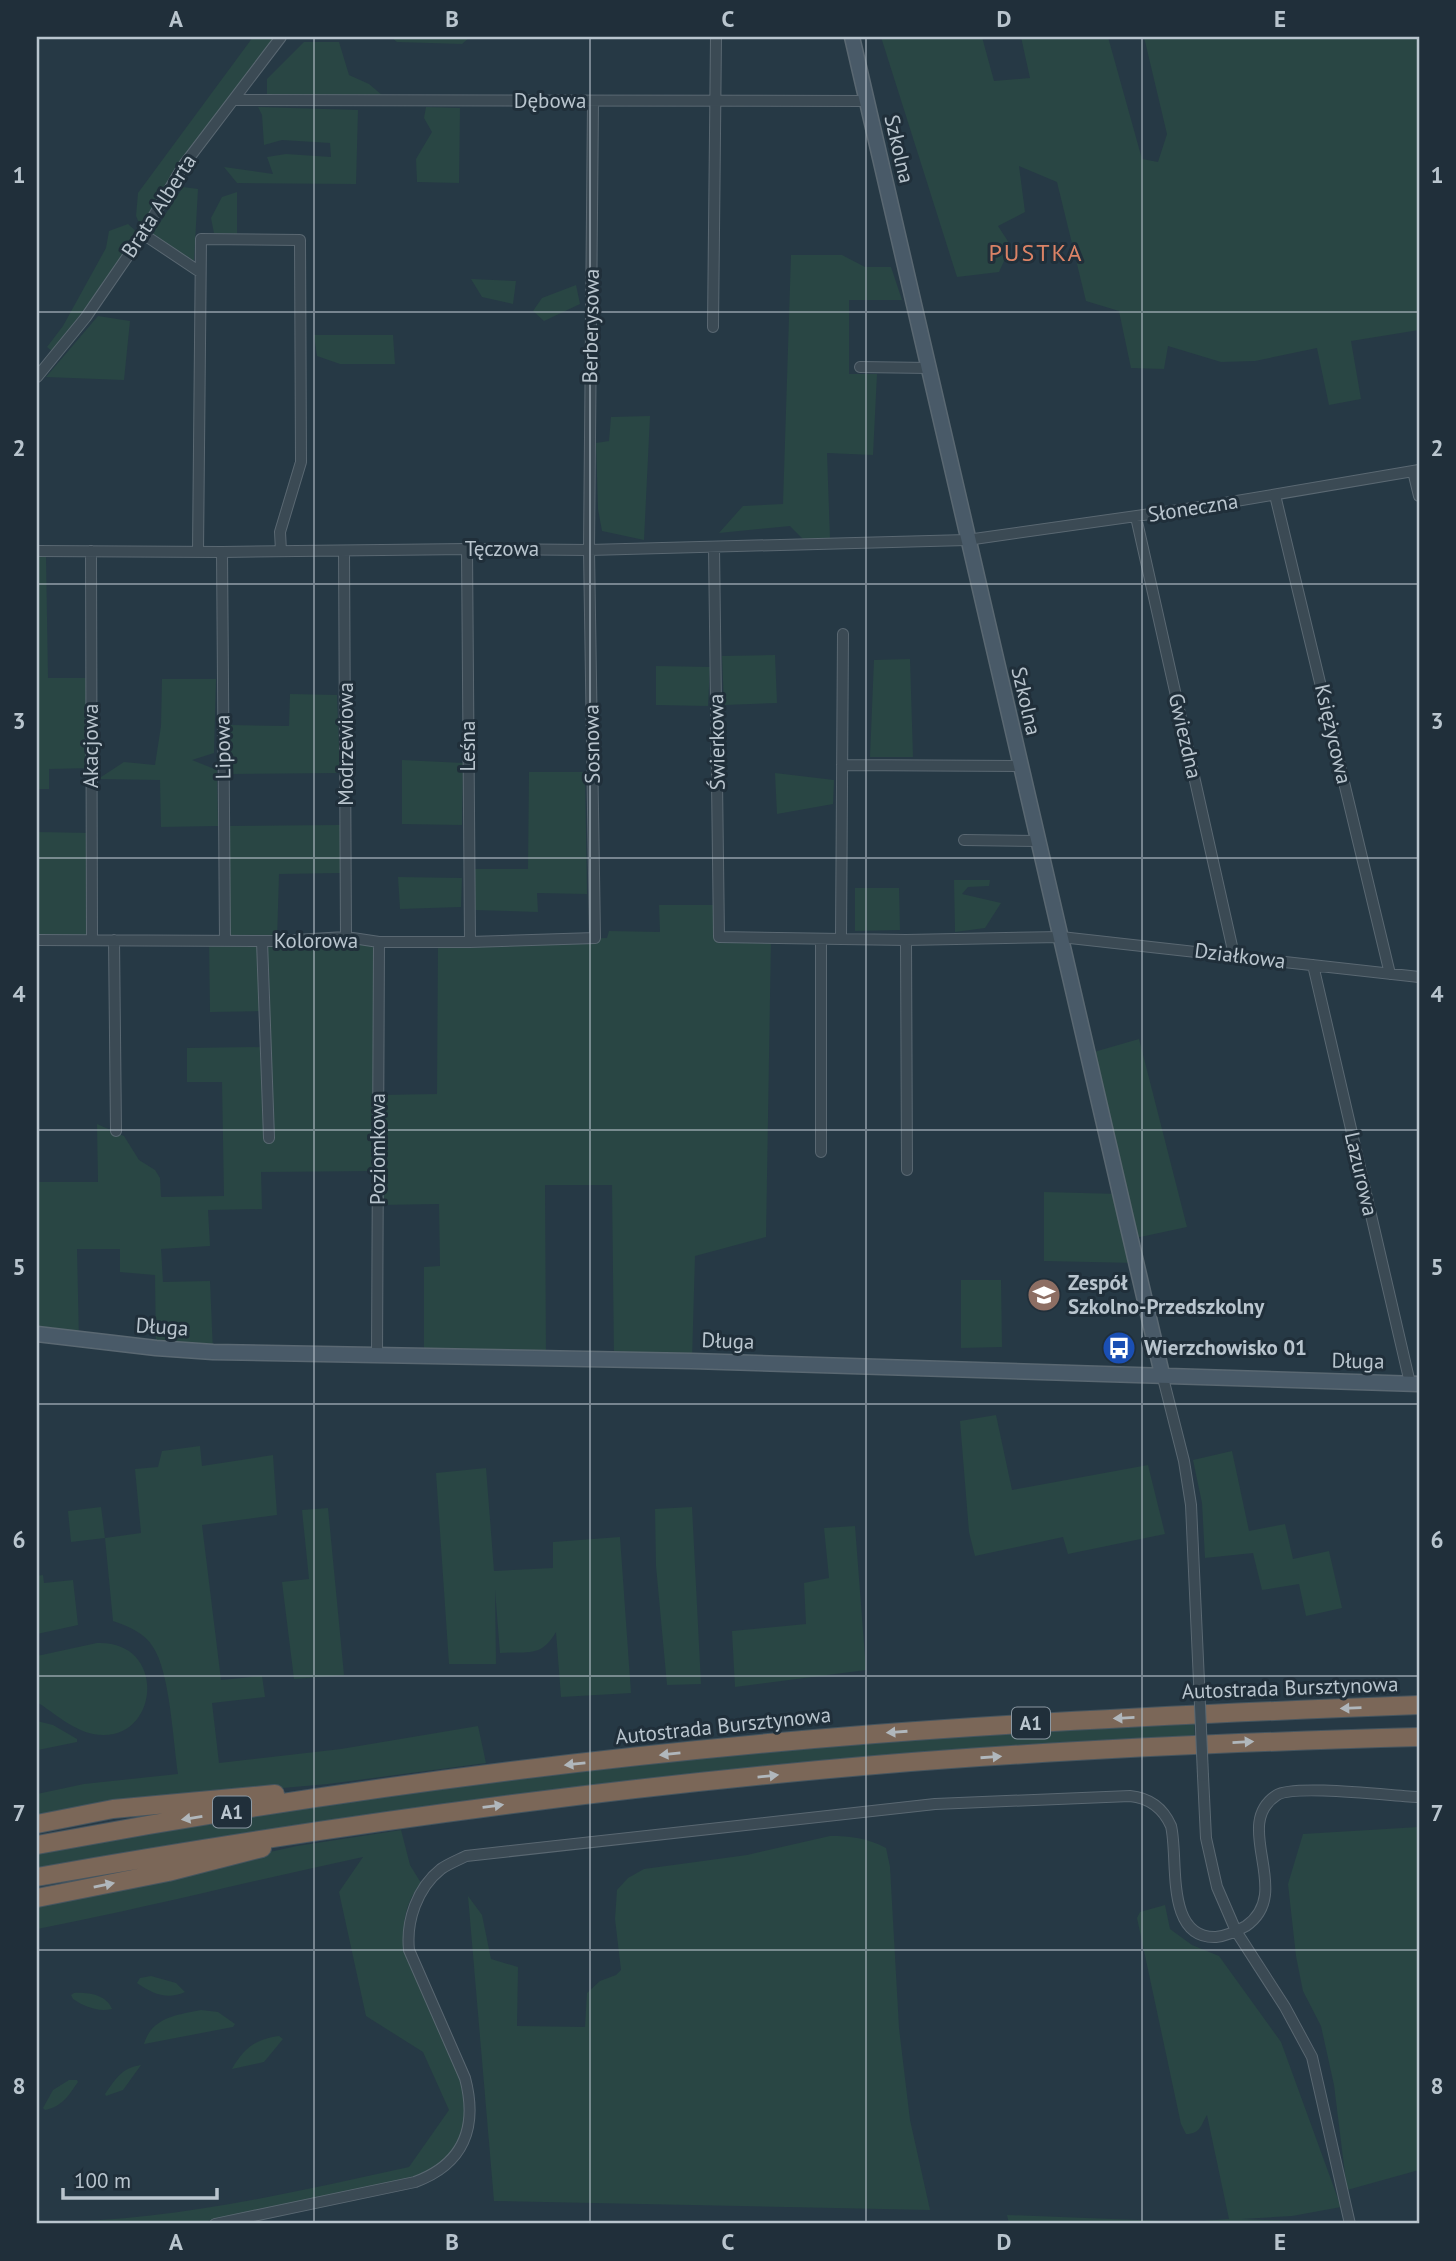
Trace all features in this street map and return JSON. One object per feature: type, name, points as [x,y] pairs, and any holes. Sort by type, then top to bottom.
[{"type":"highway","name":"Autostrada Bursztynowa","points":[[37,1845],[191,1818],[541,1767],[873,1734],[1118,1718],[1419,1706]]},
{"type":"highway","name":"A1","points":[[37,1877],[207,1847],[426,1815],[620,1791],[874,1765],[1190,1745],[1419,1737]]},
{"type":"highway","points":[[37,1824],[176,1802],[429,1783]]},
{"type":"highway","points":[[37,1898],[169,1872],[264,1848],[426,1815]]},
{"type":"street","name":"Brata Alberta","points":[[37,377],[86,317],[143,234],[183,166],[281,37]]},
{"type":"street","points":[[713,327],[716,37]]},
{"type":"street","name":"Szkolna","points":[[852,37],[1162,1374]]},
{"type":"street","name":"Dębowa","points":[[234,100],[866,101]]},
{"type":"street","name":"Berberysowa","points":[[589,550],[593,102]]},
{"type":"street","points":[[143,234],[200,272]]},
{"type":"street","points":[[198,552],[201,239],[300,240],[301,462],[280,532],[281,551]]},
{"type":"street","points":[[860,368],[929,368]]},
{"type":"street","points":[[1416,471],[1419,496]]},
{"type":"street","name":"Słoneczna","points":[[967,540],[1136,517],[1416,471]]},
{"type":"street","name":"Księżycowa","points":[[1276,495],[1390,974]]},
{"type":"street","name":"Gwiezdna","points":[[1136,517],[1234,955]]},
{"type":"street","name":"Tęczowa","points":[[37,551],[589,550],[967,540]]},
{"type":"street","name":"Świerkowa","points":[[714,548],[719,937]]},
{"type":"street","name":"Leśna","points":[[467,549],[470,942]]},
{"type":"street","name":"Sosnowa","points":[[589,550],[595,938]]},
{"type":"street","name":"Akacjowa","points":[[91,551],[92,940]]},
{"type":"street","name":"Modrzewiowa","points":[[344,551],[346,937]]},
{"type":"street","name":"Lipowa","points":[[222,552],[225,941]]},
{"type":"street","points":[[841,939],[843,635]]},
{"type":"street","points":[[842,765],[1019,766]]},
{"type":"street","points":[[964,840],[1037,841]]},
{"type":"street","name":"Kolorowa","points":[[37,940],[262,941],[346,937],[379,942],[470,942],[595,938]]},
{"type":"street","name":"Działkowa","points":[[719,937],[906,940],[1060,937],[1419,977]]},
{"type":"street","points":[[821,939],[821,1152]]},
{"type":"street","points":[[114,940],[116,1131]]},
{"type":"street","points":[[906,940],[907,1170]]},
{"type":"street","points":[[262,941],[269,1138]]},
{"type":"street","name":"Poziomkowa","points":[[377,1356],[379,942]]},
{"type":"street","name":"Lazurowa","points":[[1312,965],[1415,1383]]},
{"type":"street","name":"Długa","points":[[37,1334],[171,1349],[377,1356],[679,1360],[1415,1383]]},
{"type":"street","points":[[1162,1374],[1184,1461],[1191,1505],[1206,1831],[1212,1868],[1223,1903],[1236,1931],[1285,2007],[1312,2057],[1350,2224]]},
{"type":"street","points":[[215,2224],[415,2182],[444,2168],[460,2148],[467,2135],[471,2099],[465,2078],[409,1950],[407,1932],[419,1897],[431,1878],[443,1867],[466,1856],[935,1804],[1130,1796],[1153,1803],[1166,1815],[1171,1826],[1177,1898],[1184,1918],[1190,1927],[1210,1937],[1220,1937],[1252,1921],[1264,1900],[1266,1881],[1259,1845],[1259,1824],[1262,1813],[1274,1797],[1299,1791],[1419,1797]]},
{"type":"green space","points":[[253,37],[274,37],[235,93],[181,159],[142,229],[136,216],[138,193]]},
{"type":"green space","points":[[391,37],[470,37],[462,44],[397,42]]},
{"type":"green space","points":[[881,37],[982,37],[994,81],[1030,78],[1021,37],[1108,37],[1142,159],[1158,162],[1167,134],[1144,37],[1419,37],[1419,330],[1351,341],[1361,399],[1329,405],[1317,348],[1255,361],[1221,362],[1168,346],[1164,369],[1131,368],[1119,311],[1086,301],[1057,182],[1019,166],[1025,212],[998,226],[1011,246],[999,272],[957,277]]},
{"type":"green space","points":[[304,42],[339,42],[349,75],[369,84],[382,95],[267,95],[267,79]]},
{"type":"green space","points":[[258,107],[358,110],[356,184],[237,183],[224,167],[273,174],[267,157],[286,154],[331,157],[330,143],[282,140],[264,145],[262,115]]},
{"type":"green space","points":[[426,107],[460,108],[459,183],[417,182],[416,159],[432,132],[424,118]]},
{"type":"green space","points":[[183,187],[198,189],[194,261],[152,235]]},
{"type":"green space","points":[[237,192],[237,234],[214,233],[211,218],[222,197]]},
{"type":"green space","points":[[128,224],[139,234],[53,352],[47,347],[63,326],[106,248],[109,231]]},
{"type":"green space","points":[[791,255],[842,255],[865,267],[891,267],[902,300],[849,300],[849,374],[877,374],[873,455],[827,453],[830,539],[803,539],[790,526],[719,533],[743,506],[783,504]]},
{"type":"green space","points":[[471,279],[516,281],[513,304],[482,297]]},
{"type":"green space","points":[[576,285],[580,304],[544,321],[533,311],[542,298]]},
{"type":"green space","points":[[98,316],[130,321],[124,380],[46,377]]},
{"type":"green space","points":[[314,335],[393,335],[395,364],[340,364],[317,356]]},
{"type":"green space","points":[[650,416],[644,540],[602,531],[598,509],[596,443],[609,441],[611,417]]},
{"type":"green space","points":[[37,557],[46,557],[48,678],[91,678],[92,768],[49,769],[49,789],[37,789]]},
{"type":"green space","points":[[775,655],[777,703],[724,705],[722,656]]},
{"type":"green space","points":[[910,659],[913,757],[870,757],[874,660]]},
{"type":"green space","points":[[656,666],[710,667],[708,706],[656,705]]},
{"type":"green space","points":[[162,679],[216,679],[214,753],[192,760],[217,770],[218,826],[161,827],[160,780],[98,779],[124,762],[155,765],[161,726]]},
{"type":"green space","points":[[290,694],[337,695],[340,773],[230,774],[230,725],[289,726]]},
{"type":"green space","points":[[402,760],[463,763],[462,825],[402,824]]},
{"type":"green space","points":[[529,772],[585,772],[587,894],[537,893],[538,912],[475,910],[474,869],[528,869]]},
{"type":"green space","points":[[775,773],[834,780],[833,804],[777,814]]},
{"type":"green space","points":[[340,825],[341,873],[279,874],[277,941],[379,942],[379,1095],[437,1094],[438,942],[607,938],[609,931],[660,932],[659,905],[713,905],[713,937],[771,938],[766,1237],[695,1256],[692,1361],[614,1359],[612,1185],[545,1185],[546,1359],[424,1358],[424,1267],[440,1266],[439,1204],[377,1205],[377,1171],[261,1172],[262,1209],[208,1210],[210,1246],[161,1249],[163,1282],[210,1281],[213,1352],[156,1348],[155,1275],[120,1272],[120,1249],[77,1249],[79,1341],[37,1334],[37,1182],[98,1182],[97,1124],[124,1136],[139,1160],[155,1170],[160,1178],[161,1197],[224,1196],[222,1082],[187,1082],[187,1048],[265,1047],[264,1011],[210,1012],[209,941],[224,941],[224,826]]},
{"type":"green space","points":[[37,832],[92,833],[92,940],[37,940]]},
{"type":"green space","points":[[398,877],[462,878],[461,907],[400,909]]},
{"type":"green space","points":[[954,880],[990,880],[989,886],[968,887],[962,894],[1001,903],[985,928],[955,932]]},
{"type":"green space","points":[[855,888],[899,888],[900,930],[855,931]]},
{"type":"green space","points":[[1139,1039],[1187,1227],[1131,1239],[1137,1263],[1044,1261],[1044,1192],[1120,1194],[1087,1054]]},
{"type":"green space","points":[[961,1280],[1001,1280],[1002,1347],[961,1348]]},
{"type":"green space","points":[[996,1415],[1012,1490],[1148,1465],[1165,1534],[1068,1554],[1063,1537],[975,1556],[969,1532],[960,1421]]},
{"type":"green space","points":[[200,1446],[202,1466],[273,1455],[277,1515],[202,1525],[221,1680],[262,1676],[265,1697],[212,1703],[219,1763],[341,1749],[478,1726],[486,1763],[328,1784],[190,1796],[37,1819],[37,1794],[84,1784],[178,1774],[167,1689],[159,1658],[141,1634],[113,1621],[105,1538],[141,1533],[135,1469],[158,1467],[162,1451]]},
{"type":"green space","points":[[1232,1451],[1249,1531],[1285,1524],[1293,1559],[1329,1551],[1342,1608],[1306,1616],[1299,1584],[1262,1590],[1253,1553],[1205,1558],[1202,1503],[1193,1460]]},
{"type":"green space","points":[[486,1468],[494,1571],[553,1568],[553,1542],[620,1537],[631,1693],[561,1697],[556,1632],[539,1650],[500,1653],[495,1590],[496,1664],[449,1664],[436,1473]]},
{"type":"green space","points":[[101,1507],[105,1538],[71,1542],[68,1511]]},
{"type":"green space","points":[[692,1507],[701,1684],[667,1685],[656,1566],[655,1509]]},
{"type":"green space","points":[[328,1508],[344,1675],[294,1679],[282,1582],[309,1579],[302,1510]]},
{"type":"green space","points":[[855,1526],[866,1670],[735,1687],[732,1631],[806,1624],[804,1583],[829,1578],[824,1528]]},
{"type":"green space","points":[[43,1575],[44,1583],[73,1580],[78,1625],[37,1634],[37,1576]]},
{"type":"green space","points":[[97,1643],[120,1647],[136,1658],[145,1674],[147,1692],[143,1710],[132,1725],[115,1734],[86,1732],[37,1702],[37,1656]]},
{"type":"green space","points":[[37,1721],[53,1725],[77,1739],[77,1742],[38,1750]]},
{"type":"green space","points":[[1194,1721],[1195,1739],[908,1756],[37,1870],[37,1852],[209,1823],[468,1785],[785,1749]]},
{"type":"green space","points":[[1419,1827],[1419,2170],[1347,2190],[1334,2085],[1321,2026],[1303,1991],[1288,1884],[1303,1834]]},
{"type":"green space","points":[[401,1830],[410,1865],[421,1883],[406,1913],[405,1944],[411,1966],[458,2069],[465,2096],[464,2124],[454,2148],[445,2158],[421,2176],[193,2224],[37,2224],[131,2218],[224,2205],[409,2167],[449,2110],[423,2052],[366,2016],[339,1892],[363,1857],[37,1929],[37,1903],[297,1846]]},
{"type":"green space","points":[[830,1836],[859,1838],[886,1848],[890,1867],[899,2028],[910,2120],[930,2210],[494,2201],[468,1896],[482,1915],[491,1959],[518,1967],[517,2026],[585,2027],[587,1993],[600,1981],[616,1975],[621,1970],[615,1919],[617,1890],[628,1878],[644,1869],[747,1855]]},
{"type":"green space","points":[[1165,1905],[1170,1929],[1192,1945],[1219,1956],[1281,2042],[1341,2207],[1292,2216],[1242,2219],[1293,2221],[1294,2224],[1009,2224],[1007,2215],[1189,2222],[1229,2219],[1207,2115],[1195,2132],[1186,2134],[1181,2124],[1137,1918],[1140,1912]]},
{"type":"green space","points":[[151,1976],[176,1983],[185,1992],[172,1996],[160,1995],[137,1983],[140,1978]]},
{"type":"green space","points":[[71,1995],[96,1995],[106,2000],[112,2009],[102,2010],[87,2006],[73,1999]]},
{"type":"green space","points":[[201,2010],[218,2012],[235,2024],[233,2027],[144,2044],[159,2023]]},
{"type":"green space","points":[[279,2036],[283,2039],[264,2062],[232,2069],[251,2046],[264,2039]]},
{"type":"green space","points":[[141,2065],[123,2090],[106,2096],[120,2075]]},
{"type":"green space","points":[[69,2080],[78,2082],[61,2103],[45,2110],[43,2108],[53,2090]]},
{"type":"place","name":"Zespół Szkolno-Przedszkolny","points":[[1044,1295]]},
{"type":"place","name":"Wierzchowisko 01","points":[[1119,1348]]},
{"type":"district","name":"PUSTKA","points":[[1036,253]]}]
